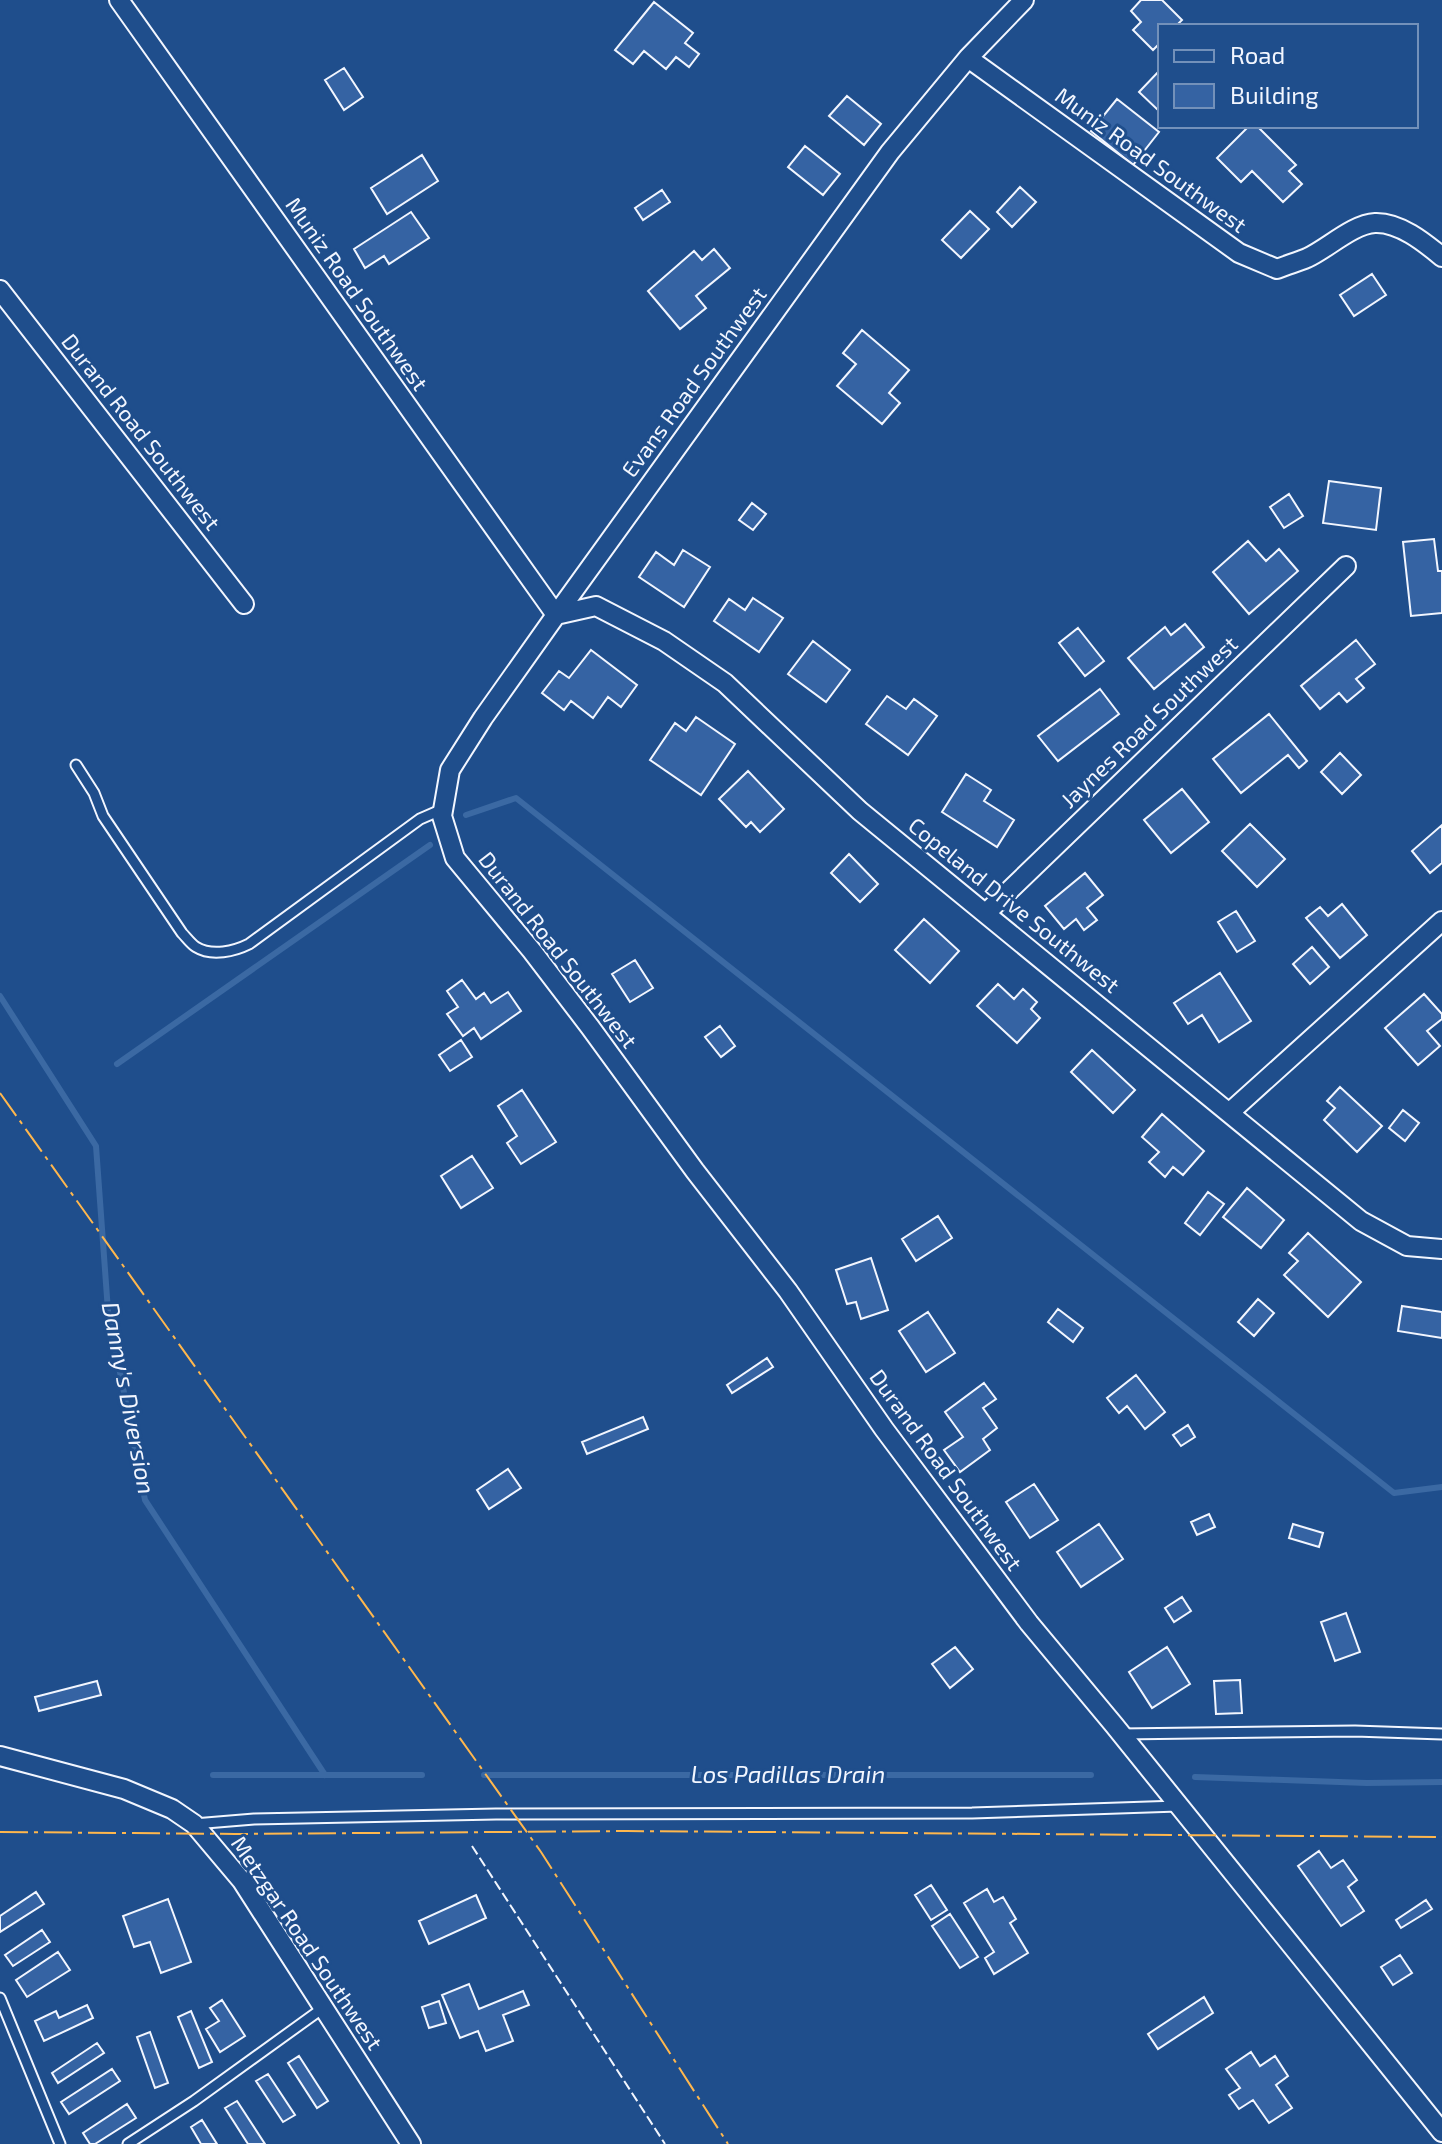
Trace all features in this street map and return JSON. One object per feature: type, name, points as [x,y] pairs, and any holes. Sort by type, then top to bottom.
[{"type":"street","name":"Muniz Road Southwest","points":[[119,0],[556,615]]},
{"type":"street","name":"Evans Road Southwest","points":[[443,813],[450,770],[556,615],[890,152],[968,58],[1024,0]]},
{"type":"street","name":"Muniz Road Southwest","points":[[968,58],[1239,253],[1277,269],[1309,257],[1373,223],[1396,227],[1442,257]]},
{"type":"street","name":"Durand Road Southwest","points":[[0,290],[244,604]]},
{"type":"street","name":"Jaynes Road Southwest","points":[[986,913],[1346,566]]},
{"type":"street","name":"Copeland Drive Southwest","points":[[556,615],[596,606],[664,641],[725,683],[860,811],[1361,1221],[1407,1246],[1442,1249]]},
{"type":"street","name":"Durand Road Southwest","points":[[443,813],[455,858],[590,1027],[788,1291],[884,1429],[1029,1623],[1442,2132]]},
{"type":"street","points":[[1229,1113],[1442,921]]},
{"type":"street","name":"Metzgar Road Southwest","points":[[0,1756],[124,1789],[172,1809],[194,1824],[242,1881],[411,2144]]},
{"type":"lane","points":[[76,765],[94,793],[103,816],[182,933],[197,948],[216,952],[235,951],[249,944],[420,819],[443,813]]},
{"type":"lane","points":[[1121,1734],[1355,1731],[1442,1734]]},
{"type":"lane","points":[[194,1824],[254,1819],[496,1814],[972,1813],[1178,1806]]},
{"type":"lane","points":[[0,1998],[60,2144]]},
{"type":"lane","points":[[128,2144],[194,2101],[323,2008]]},
{"type":"building","points":[[1141,0],[1162,0],[1182,20],[1178,24],[1158,24],[1158,45],[1153,50],[1133,30],[1141,22],[1131,11]]},
{"type":"building","points":[[654,2],[693,33],[685,43],[699,54],[689,67],[676,57],[666,69],[644,51],[633,64],[615,50]]},
{"type":"building","points":[[344,68],[363,97],[344,110],[325,80]]},
{"type":"building","points":[[1158,72],[1158,110],[1139,92]]},
{"type":"building","points":[[847,96],[881,124],[864,145],[829,116]]},
{"type":"building","points":[[1117,99],[1159,132],[1133,165],[1091,131]]},
{"type":"building","points":[[1247,128],[1259,128],[1296,165],[1289,171],[1302,184],[1283,202],[1252,171],[1241,182],[1217,158]]},
{"type":"building","points":[[805,146],[840,174],[823,195],[788,167]]},
{"type":"building","points":[[422,155],[438,181],[387,214],[371,188]]},
{"type":"building","points":[[1020,187],[1036,202],[1012,227],[997,212]]},
{"type":"building","points":[[662,190],[670,202],[643,220],[635,208]]},
{"type":"building","points":[[970,211],[989,229],[961,258],[942,240]]},
{"type":"building","points":[[411,212],[429,238],[389,264],[384,256],[365,268],[354,249]]},
{"type":"building","points":[[714,249],[730,268],[696,296],[706,308],[680,329],[648,291],[694,251],[702,260]]},
{"type":"building","points":[[1372,274],[1386,295],[1354,316],[1340,295]]},
{"type":"building","points":[[862,330],[909,370],[889,393],[900,403],[882,424],[837,386],[856,364],[843,353]]},
{"type":"building","points":[[1329,481],[1381,488],[1376,530],[1323,523]]},
{"type":"building","points":[[1289,494],[1303,516],[1284,528],[1270,507]]},
{"type":"building","points":[[752,503],[766,514],[753,530],[739,520]]},
{"type":"building","points":[[1434,539],[1438,571],[1442,571],[1442,613],[1411,616],[1403,542]]},
{"type":"building","points":[[1248,541],[1266,561],[1279,549],[1298,571],[1249,614],[1213,572]]},
{"type":"building","points":[[683,550],[710,567],[684,607],[639,577],[656,552],[674,565]]},
{"type":"building","points":[[753,598],[783,618],[759,652],[714,621],[729,599],[745,610]]},
{"type":"building","points":[[1185,624],[1204,647],[1154,689],[1128,658],[1165,627],[1171,635]]},
{"type":"building","points":[[1078,628],[1104,661],[1085,676],[1059,643]]},
{"type":"building","points":[[1356,640],[1375,664],[1356,679],[1364,688],[1347,702],[1339,693],[1320,709],[1301,686]]},
{"type":"building","points":[[813,641],[850,670],[826,702],[788,674]]},
{"type":"building","points":[[591,650],[637,685],[621,707],[608,697],[593,718],[571,701],[564,710],[542,693],[559,671],[569,678]]},
{"type":"building","points":[[1100,689],[1119,714],[1058,761],[1038,736]]},
{"type":"building","points":[[887,696],[906,709],[914,699],[937,716],[908,755],[866,724]]},
{"type":"building","points":[[1269,714],[1307,761],[1299,768],[1288,755],[1241,793],[1213,759]]},
{"type":"building","points":[[696,717],[735,744],[701,795],[650,760],[675,723],[686,731]]},
{"type":"building","points":[[1340,753],[1361,775],[1342,794],[1321,772]]},
{"type":"building","points":[[748,771],[784,809],[760,832],[751,822],[746,827],[719,799]]},
{"type":"building","points":[[966,774],[991,790],[984,801],[1014,820],[997,847],[942,812]]},
{"type":"building","points":[[1182,789],[1209,822],[1171,853],[1144,820]]},
{"type":"building","points":[[1250,824],[1285,859],[1257,887],[1222,851]]},
{"type":"building","points":[[1442,825],[1442,863],[1430,873],[1412,851]]},
{"type":"building","points":[[849,854],[878,884],[860,902],[831,873]]},
{"type":"building","points":[[1085,873],[1103,895],[1087,908],[1097,920],[1084,930],[1076,919],[1064,929],[1045,906]]},
{"type":"building","points":[[1342,904],[1367,935],[1340,958],[1306,918],[1320,907],[1328,916]]},
{"type":"building","points":[[1236,911],[1255,941],[1237,952],[1218,922]]},
{"type":"building","points":[[924,919],[959,951],[930,983],[895,950]]},
{"type":"building","points":[[1312,947],[1329,967],[1310,984],[1293,964]]},
{"type":"building","points":[[635,960],[653,988],[630,1002],[612,974]]},
{"type":"building","points":[[1220,973],[1251,1021],[1219,1042],[1202,1015],[1188,1024],[1174,1003]]},
{"type":"building","points":[[462,980],[476,999],[484,993],[491,1003],[508,992],[521,1011],[481,1039],[474,1028],[463,1036],[447,1014],[458,1007],[447,991]]},
{"type":"building","points":[[998,984],[1014,999],[1023,989],[1037,1002],[1031,1009],[1040,1018],[1017,1043],[977,1006]]},
{"type":"building","points":[[1424,994],[1442,1014],[1442,1019],[1427,1031],[1440,1046],[1418,1065],[1385,1028]]},
{"type":"building","points":[[720,1026],[735,1046],[721,1057],[705,1037]]},
{"type":"building","points":[[461,1040],[472,1057],[450,1071],[439,1055]]},
{"type":"building","points":[[1092,1050],[1135,1090],[1113,1113],[1071,1072]]},
{"type":"building","points":[[1340,1087],[1382,1126],[1357,1152],[1324,1120],[1335,1108],[1327,1101]]},
{"type":"building","points":[[522,1090],[556,1142],[521,1164],[507,1143],[517,1136],[498,1106]]},
{"type":"building","points":[[1403,1110],[1419,1123],[1405,1141],[1389,1128]]},
{"type":"building","points":[[1162,1114],[1204,1151],[1183,1175],[1173,1167],[1165,1177],[1149,1162],[1159,1152],[1142,1137]]},
{"type":"building","points":[[472,1156],[493,1188],[461,1208],[441,1176]]},
{"type":"building","points":[[1247,1188],[1284,1220],[1261,1248],[1223,1217]]},
{"type":"building","points":[[1208,1192],[1224,1204],[1200,1235],[1185,1223]]},
{"type":"building","points":[[938,1216],[952,1238],[916,1261],[902,1239]]},
{"type":"building","points":[[1308,1233],[1361,1282],[1328,1317],[1284,1275],[1298,1261],[1289,1253]]},
{"type":"building","points":[[871,1258],[888,1310],[861,1319],[856,1302],[847,1304],[836,1270]]},
{"type":"building","points":[[1258,1299],[1274,1313],[1254,1336],[1238,1322]]},
{"type":"building","points":[[1402,1306],[1442,1312],[1442,1338],[1398,1331]]},
{"type":"building","points":[[1058,1309],[1083,1328],[1073,1342],[1048,1322]]},
{"type":"building","points":[[928,1312],[955,1353],[926,1372],[899,1331]]},
{"type":"building","points":[[767,1358],[773,1367],[732,1393],[727,1385]]},
{"type":"building","points":[[1136,1375],[1165,1412],[1145,1429],[1127,1406],[1119,1413],[1107,1398]]},
{"type":"building","points":[[984,1383],[996,1399],[983,1408],[997,1428],[983,1439],[990,1450],[960,1472],[944,1450],[963,1437],[945,1412]]},
{"type":"building","points":[[643,1417],[648,1429],[587,1454],[582,1442]]},
{"type":"building","points":[[1188,1425],[1195,1437],[1181,1446],[1173,1435]]},
{"type":"building","points":[[508,1469],[521,1488],[489,1509],[477,1490]]},
{"type":"building","points":[[1034,1484],[1058,1520],[1030,1538],[1006,1502]]},
{"type":"building","points":[[1209,1514],[1215,1527],[1197,1535],[1191,1522]]},
{"type":"building","points":[[1099,1524],[1123,1559],[1081,1587],[1057,1552]]},
{"type":"building","points":[[1293,1524],[1323,1533],[1319,1547],[1289,1538]]},
{"type":"building","points":[[1182,1597],[1191,1611],[1174,1622],[1165,1608]]},
{"type":"building","points":[[1346,1613],[1360,1652],[1335,1661],[1321,1622]]},
{"type":"building","points":[[955,1647],[973,1669],[950,1688],[932,1664]]},
{"type":"building","points":[[1167,1647],[1190,1684],[1152,1708],[1129,1672]]},
{"type":"building","points":[[1240,1680],[1242,1713],[1216,1714],[1214,1681]]},
{"type":"building","points":[[97,1681],[101,1695],[39,1711],[35,1697]]},
{"type":"building","points":[[1319,1851],[1331,1868],[1343,1860],[1357,1880],[1348,1887],[1364,1911],[1341,1926],[1298,1866]]},
{"type":"building","points":[[931,1885],[947,1910],[931,1920],[915,1895]]},
{"type":"building","points":[[987,1889],[994,1902],[1003,1897],[1016,1919],[1010,1923],[1028,1953],[994,1974],[985,1958],[994,1952],[964,1903]]},
{"type":"building","points":[[36,1892],[44,1904],[0,1932],[0,1916]]},
{"type":"building","points":[[476,1895],[486,1918],[429,1944],[419,1921]]},
{"type":"building","points":[[168,1899],[191,1962],[161,1973],[150,1942],[134,1947],[123,1916]]},
{"type":"building","points":[[1426,1900],[1432,1909],[1401,1928],[1396,1920]]},
{"type":"building","points":[[950,1914],[978,1957],[960,1968],[932,1926]]},
{"type":"building","points":[[42,1930],[50,1942],[13,1966],[5,1955]]},
{"type":"building","points":[[58,1952],[70,1970],[27,1997],[16,1980]]},
{"type":"building","points":[[1400,1955],[1412,1973],[1393,1985],[1381,1967]]},
{"type":"building","points":[[469,1984],[479,2009],[523,1991],[529,2005],[503,2015],[513,2041],[486,2051],[478,2031],[460,2038],[442,1995]]},
{"type":"building","points":[[1204,1997],[1213,2013],[1158,2049],[1148,2034]]},
{"type":"building","points":[[222,2000],[245,2036],[220,2052],[206,2029],[219,2021],[210,2008]]},
{"type":"building","points":[[439,2001],[446,2023],[429,2028],[422,2007]]},
{"type":"building","points":[[87,2005],[93,2018],[44,2041],[35,2021],[56,2011],[59,2018]]},
{"type":"building","points":[[191,2011],[212,2062],[199,2068],[178,2017]]},
{"type":"building","points":[[150,2032],[168,2083],[155,2088],[137,2037]]},
{"type":"building","points":[[97,2043],[104,2053],[58,2083],[52,2073]]},
{"type":"building","points":[[1251,2052],[1260,2066],[1275,2056],[1288,2076],[1276,2085],[1292,2108],[1269,2123],[1253,2100],[1239,2109],[1229,2095],[1240,2088],[1226,2069]]},
{"type":"building","points":[[299,2056],[328,2101],[317,2108],[288,2063]]},
{"type":"building","points":[[112,2069],[120,2081],[69,2114],[61,2102]]},
{"type":"building","points":[[268,2074],[295,2115],[283,2122],[256,2081]]},
{"type":"building","points":[[237,2101],[265,2144],[248,2144],[225,2108]]},
{"type":"building","points":[[127,2104],[136,2118],[95,2144],[90,2144],[83,2133]]},
{"type":"building","points":[[202,2120],[217,2144],[201,2144],[191,2127]]},
{"type":"waterway","points":[[466,815],[516,798],[1394,1493],[1442,1487]]},
{"type":"waterway","points":[[117,1064],[430,845]]},
{"type":"waterway","name":"Danny's Diversion","points":[[0,996],[96,1146],[108,1311],[145,1500],[325,1775]]},
{"type":"waterway","points":[[213,1775],[422,1775]]},
{"type":"waterway","name":"Los Padillas Drain","points":[[484,1775],[1091,1775]]},
{"type":"waterway","name":"Los Padillas Drain","points":[[1195,1777],[1367,1783],[1442,1782]]},
{"type":"fence","points":[[472,1846],[665,2144]]},
{"type":"power","points":[[0,1093],[541,1852],[728,2144]]},
{"type":"power","points":[[0,1832],[627,1831],[1442,1837]]}]
